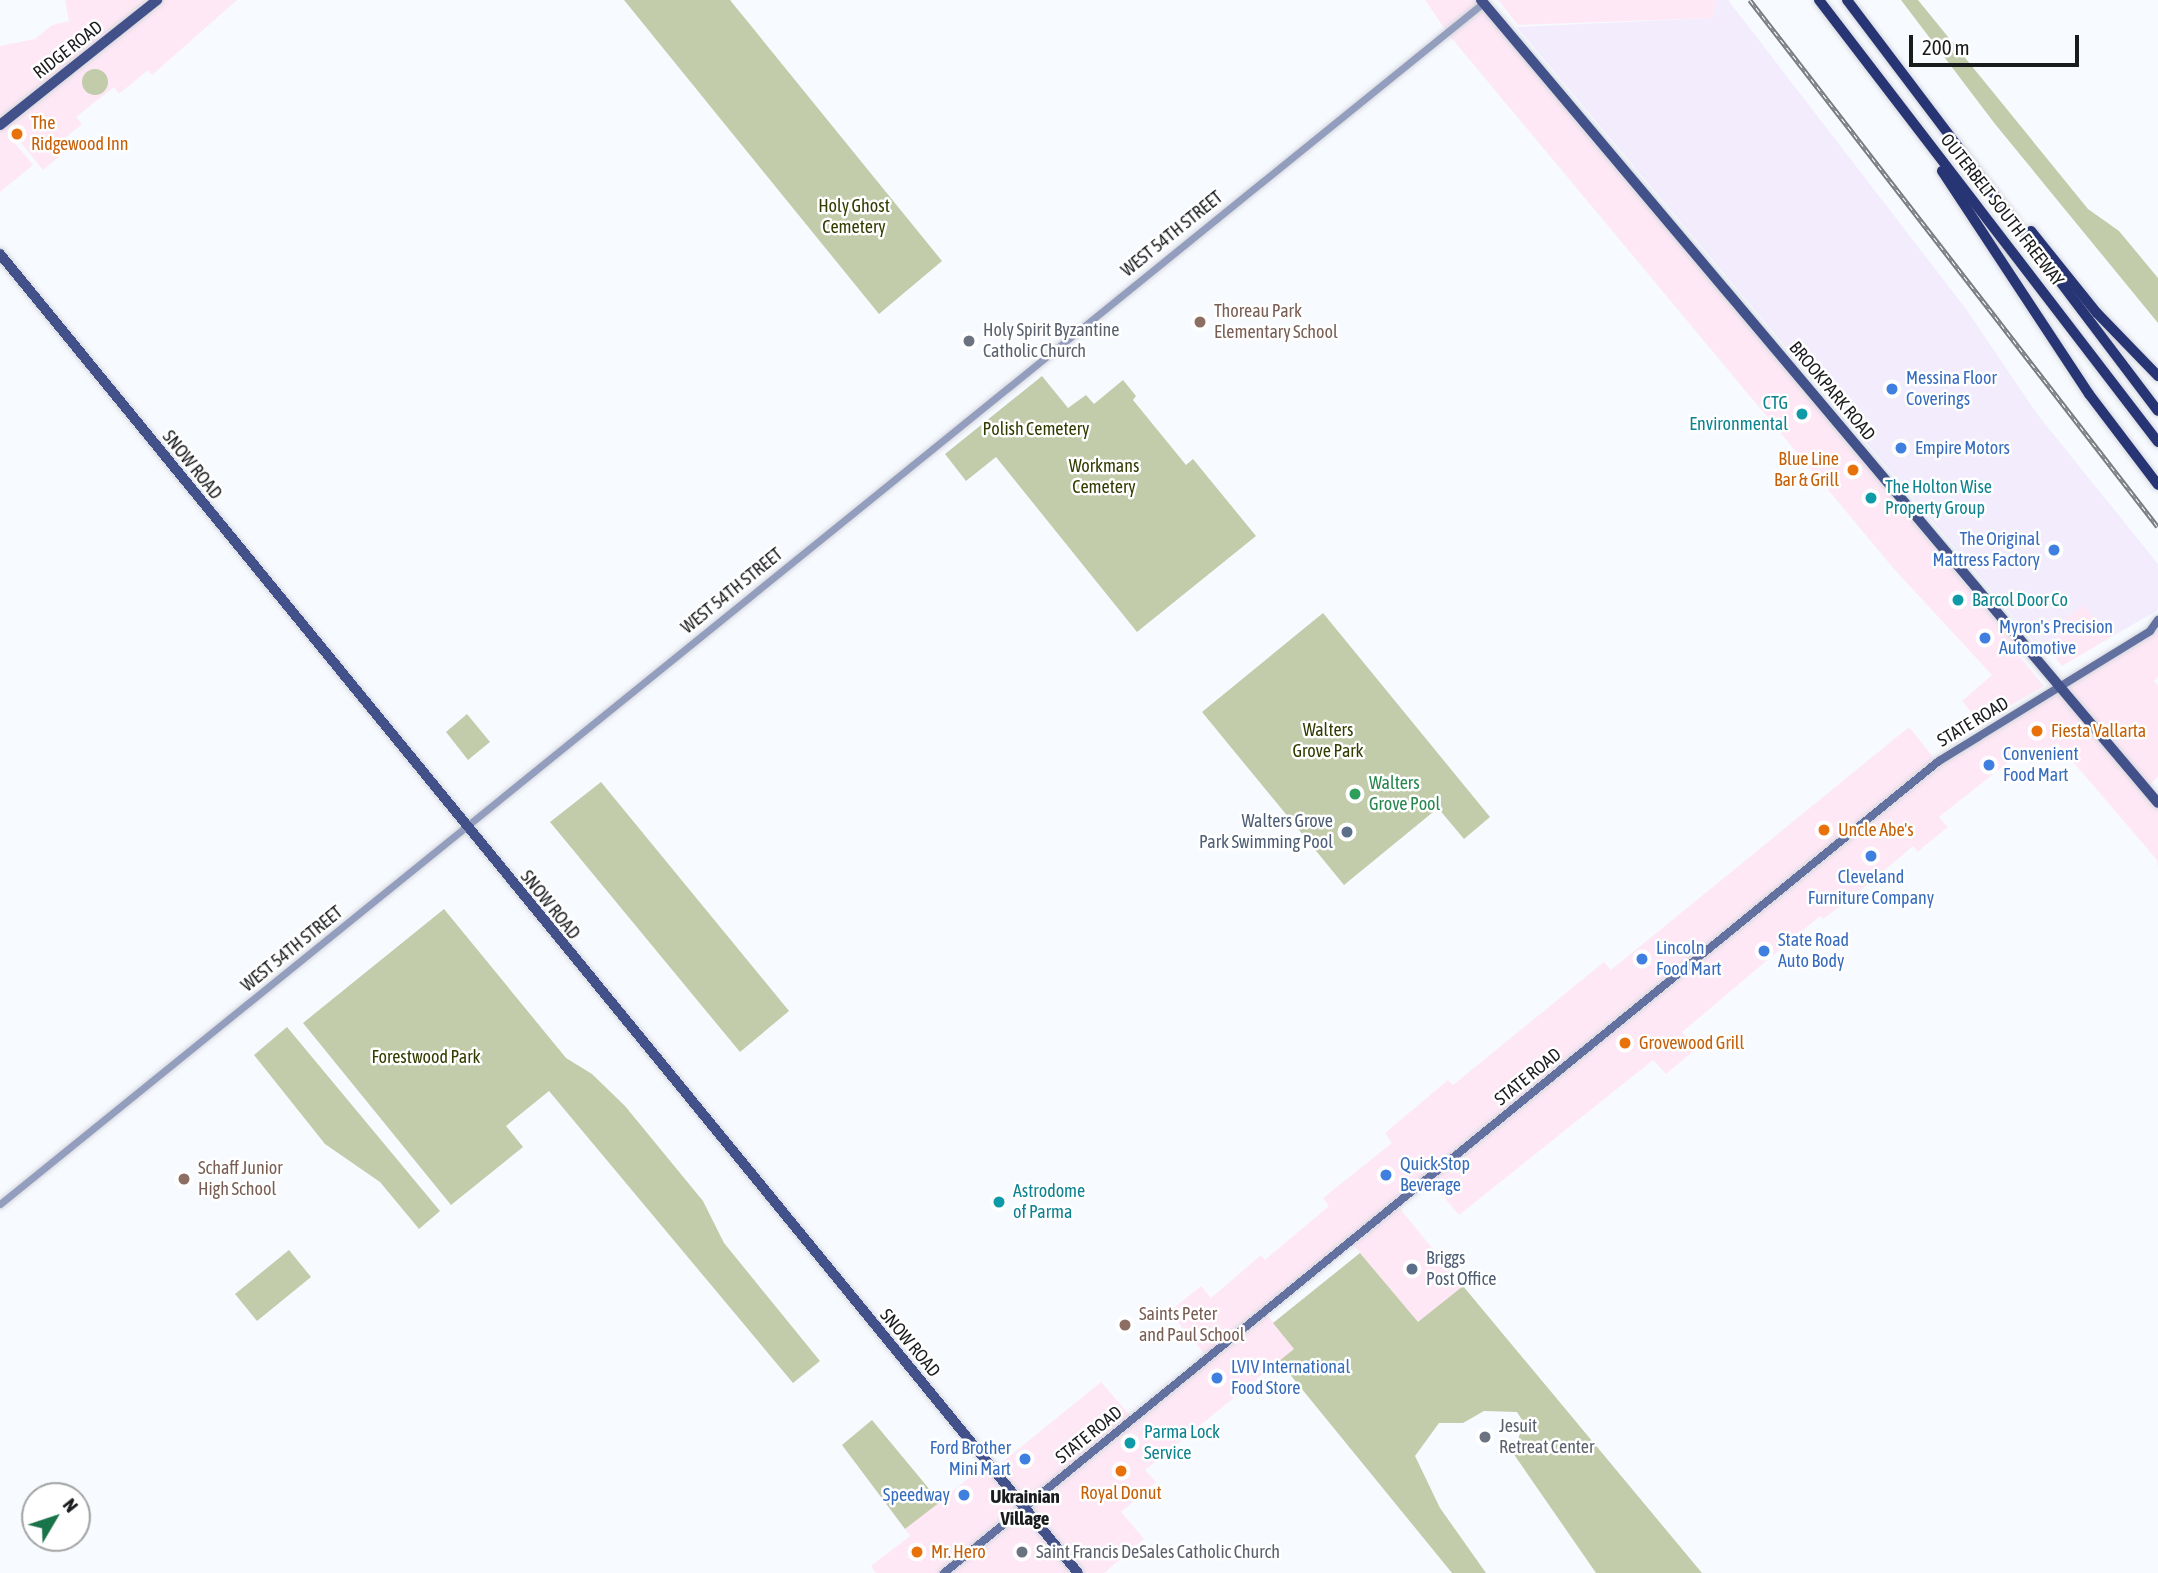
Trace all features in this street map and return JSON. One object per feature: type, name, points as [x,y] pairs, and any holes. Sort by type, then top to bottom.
[{"type":"highway","name":"OUTERBELT SOUTH FREEWAY","points":[[1819,0],[2158,442]]},
{"type":"highway","name":"OUTERBELT SOUTH FREEWAY","points":[[1847,0],[2158,411]]},
{"type":"highway","points":[[1911,121],[2089,394],[2158,485]]},
{"type":"highway","points":[[1991,189],[2109,327],[2158,376]]},
{"type":"main road","name":"RIDGE ROAD","points":[[0,125],[156,0]]},
{"type":"main road","name":"BROOKPARK ROAD","points":[[1482,1],[2158,803]]},
{"type":"main road","name":"SNOW ROAD","points":[[0,254],[1078,1573]]},
{"type":"main road","name":"STATE ROAD","points":[[944,1573],[1939,761],[2154,631],[2158,620]]},
{"type":"street","name":"WEST 54TH STREET","points":[[0,1203],[467,827],[1482,1]]},
{"type":"shaded area","points":[[65,0],[237,0],[152,75],[148,70],[119,94],[114,87],[76,117],[82,124],[59,143],[66,151],[43,170],[12,132],[8,135],[33,165],[0,192],[0,46],[35,39],[52,25],[69,21]]},
{"type":"shaded area","points":[[1425,0],[1475,0],[2012,640],[2008,643],[2044,686],[1980,723],[1962,701],[1992,675],[1894,569],[1449,35]]},
{"type":"shaded area","points":[[1498,0],[1716,0],[1713,18],[1518,25]]},
{"type":"shaded area","points":[[1716,0],[1728,0],[1966,309],[2037,414],[2158,564],[2158,610],[2111,637],[2083,605],[2063,621],[2068,628],[2042,651],[1517,27],[1713,18]]},
{"type":"shaded area","points":[[2083,604],[2111,637],[2062,666],[2047,647],[2068,628],[2063,621]]},
{"type":"shaded area","points":[[2158,630],[2158,677],[2154,681],[2158,686],[2158,777],[2146,788],[2158,803],[2158,868],[2157,860],[2057,743],[2031,764],[2021,752],[1939,817],[1948,827],[1918,852],[1913,846],[1854,896],[1823,919],[1820,916],[1682,1032],[1696,1049],[1666,1074],[1653,1060],[1459,1215],[1428,1178],[1397,1205],[1463,1286],[1418,1322],[1351,1242],[1266,1313],[1294,1349],[1145,1470],[1156,1482],[1121,1512],[1144,1539],[1104,1573],[876,1573],[871,1566],[910,1536],[905,1529],[984,1466],[990,1472],[1101,1382],[1133,1419],[1208,1358],[1169,1312],[1201,1286],[1211,1298],[1261,1255],[1265,1260],[1329,1206],[1323,1198],[1392,1143],[1385,1133],[1448,1080],[1453,1085],[1604,962],[1611,970],[1909,727],[1937,762],[2150,631]]},
{"type":"green space","name":"Holy Ghost Cemetery","points":[[624,0],[730,0],[942,261],[879,314]]},
{"type":"green space","points":[[1901,0],[1918,0],[2088,209],[2119,231],[2158,278],[2158,323],[1995,124]]},
{"type":"green space","points":[[95,69],[104,73],[108,82],[104,91],[95,95],[86,91],[82,82],[86,73]]},
{"type":"green space","points":[[1042,376],[1068,408],[1086,395],[1094,404],[1123,380],[1136,396],[1133,400],[1186,465],[1193,459],[1256,536],[1137,632],[996,457],[966,481],[945,454]]},
{"type":"green space","name":"Walters Grove Park","points":[[1323,613],[1490,817],[1464,839],[1438,808],[1344,885],[1202,712]]},
{"type":"green space","points":[[467,714],[490,742],[468,760],[446,732]]},
{"type":"green space","points":[[601,782],[789,1011],[740,1052],[550,822]]},
{"type":"green space","name":"Forestwood Park","points":[[444,909],[566,1058],[592,1074],[625,1106],[703,1201],[724,1243],[820,1361],[793,1383],[549,1091],[506,1126],[523,1147],[451,1205],[303,1023]]},
{"type":"green space","points":[[287,1027],[440,1211],[419,1229],[380,1182],[325,1144],[254,1055]]},
{"type":"green space","points":[[289,1250],[311,1277],[257,1321],[235,1294]]},
{"type":"green space","points":[[1360,1253],[1418,1322],[1463,1286],[1702,1573],[1596,1573],[1513,1453],[1524,1423],[1517,1412],[1484,1411],[1463,1423],[1439,1423],[1415,1456],[1440,1508],[1486,1573],[1452,1573],[1279,1361],[1294,1349],[1273,1323]]},
{"type":"green space","points":[[872,1420],[940,1502],[905,1529],[842,1445]]},
{"type":"railway","points":[[1750,0],[2158,527]]},
{"type":"place","name":"The Ridgewood Inn","points":[[17,134]]},
{"type":"place","name":"Thoreau Park Elementary School","points":[[1200,322]]},
{"type":"place","name":"Holy Spirit Byzantine Catholic Church","points":[[969,341]]},
{"type":"place","name":"Messina Floor Coverings","points":[[1892,389]]},
{"type":"place","name":"CTG Environmental","points":[[1802,414]]},
{"type":"place","name":"Empire Motors","points":[[1901,448]]},
{"type":"place","name":"Blue Line Bar & Grill","points":[[1853,470]]},
{"type":"place","name":"The Holton Wise Property Group","points":[[1871,498]]},
{"type":"place","name":"The Original Mattress Factory","points":[[2054,550]]},
{"type":"place","name":"Barcol Door Co","points":[[1958,600]]},
{"type":"place","name":"Myron's Precision Automotive","points":[[1985,638]]},
{"type":"place","name":"Fiesta Vallarta","points":[[2037,731]]},
{"type":"place","name":"Convenient Food Mart","points":[[1989,765]]},
{"type":"place","name":"Walters Grove Pool","points":[[1355,794]]},
{"type":"place","name":"Uncle Abe's","points":[[1824,830]]},
{"type":"place","name":"Walters Grove Park Swimming Pool","points":[[1347,832]]},
{"type":"place","name":"Cleveland Furniture Company","points":[[1871,856]]},
{"type":"place","name":"State Road Auto Body","points":[[1764,951]]},
{"type":"place","name":"Lincoln Food Mart","points":[[1642,959]]},
{"type":"place","name":"Grovewood Grill","points":[[1625,1043]]},
{"type":"place","name":"Quick Stop Beverage","points":[[1386,1175]]},
{"type":"place","name":"Schaff Junior High School","points":[[184,1179]]},
{"type":"place","name":"Astrodome of Parma","points":[[999,1202]]},
{"type":"place","name":"Briggs Post Office","points":[[1412,1269]]},
{"type":"place","name":"Saints Peter and Paul School","points":[[1125,1325]]},
{"type":"place","name":"LVIV International Food Store","points":[[1217,1378]]},
{"type":"place","name":"Jesuit Retreat Center","points":[[1485,1437]]},
{"type":"place","name":"Parma Lock Service","points":[[1130,1443]]},
{"type":"place","name":"Ford Brother Mini Mart","points":[[1025,1459]]},
{"type":"place","name":"Royal Donut","points":[[1121,1471]]},
{"type":"place","name":"Speedway","points":[[964,1495]]},
{"type":"place","name":"Mr. Hero","points":[[917,1552]]},
{"type":"place","name":"Saint Francis DeSales Catholic Church","points":[[1022,1552]]},
{"type":"district","name":"Ukrainian Village","points":[[1025,1508]]},
{"type":"park label","name":"Polish Cemetery","points":[[1036,429]]},
{"type":"park label","name":"Workmans Cemetery","points":[[1104,477]]}]
